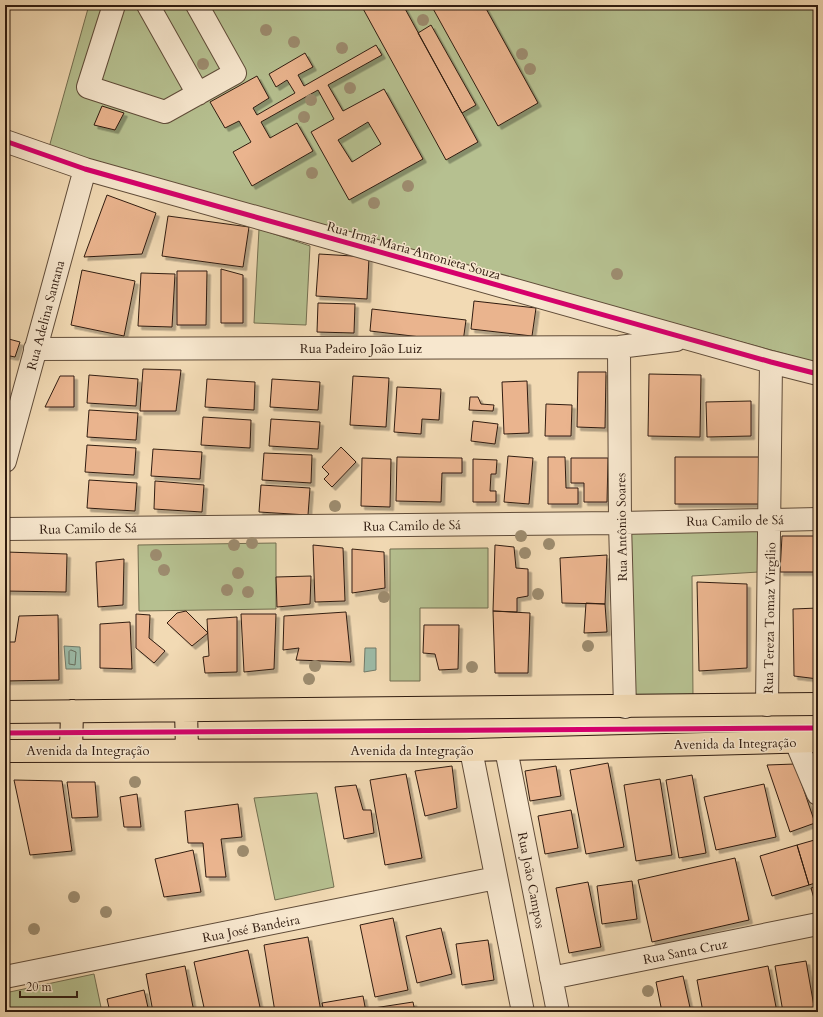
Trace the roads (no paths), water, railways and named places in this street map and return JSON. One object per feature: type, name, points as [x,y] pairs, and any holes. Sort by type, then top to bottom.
[{"type":"main road","points":[[5,712],[818,704]]},
{"type":"main road","points":[[186,711],[187,750]]},
{"type":"main road","points":[[71,751],[72,712]]},
{"type":"main road","name":"Avenida da Integração","points":[[5,751],[471,750],[818,741]]},
{"type":"street","points":[[135,5],[111,12],[88,88],[165,112],[235,73],[197,5]]},
{"type":"street","points":[[148,5],[198,94]]},
{"type":"street","name":"Rua Irmã Maria Antonieta Souza","points":[[5,141],[85,169],[687,339],[818,374]]},
{"type":"street","name":"Rua Adelina Santana","points":[[5,461],[85,169]]},
{"type":"street","name":"Rua Padeiro João Luiz","points":[[35,349],[619,346],[687,339]]},
{"type":"street","name":"Rua Antônio Soares","points":[[619,346],[620,523],[625,707]]},
{"type":"street","name":"Rua Tereza Tomaz Virgílio","points":[[767,705],[771,362]]},
{"type":"street","name":"Rua Camilo de Sá","points":[[5,529],[620,523],[818,519]]},
{"type":"street","points":[[796,742],[818,794]]},
{"type":"street","name":"Rua João Campos","points":[[506,749],[558,1012]]},
{"type":"street","points":[[471,750],[523,1012]]},
{"type":"street","name":"Rua José Bandeira","points":[[5,977],[496,878]]},
{"type":"street","name":"Rua Santa Cruz","points":[[551,978],[818,924]]},
{"type":"water","points":[[64,646],[80,647],[81,669],[66,669]]},
{"type":"water","points":[[365,648],[376,648],[376,670],[364,672]]}]
